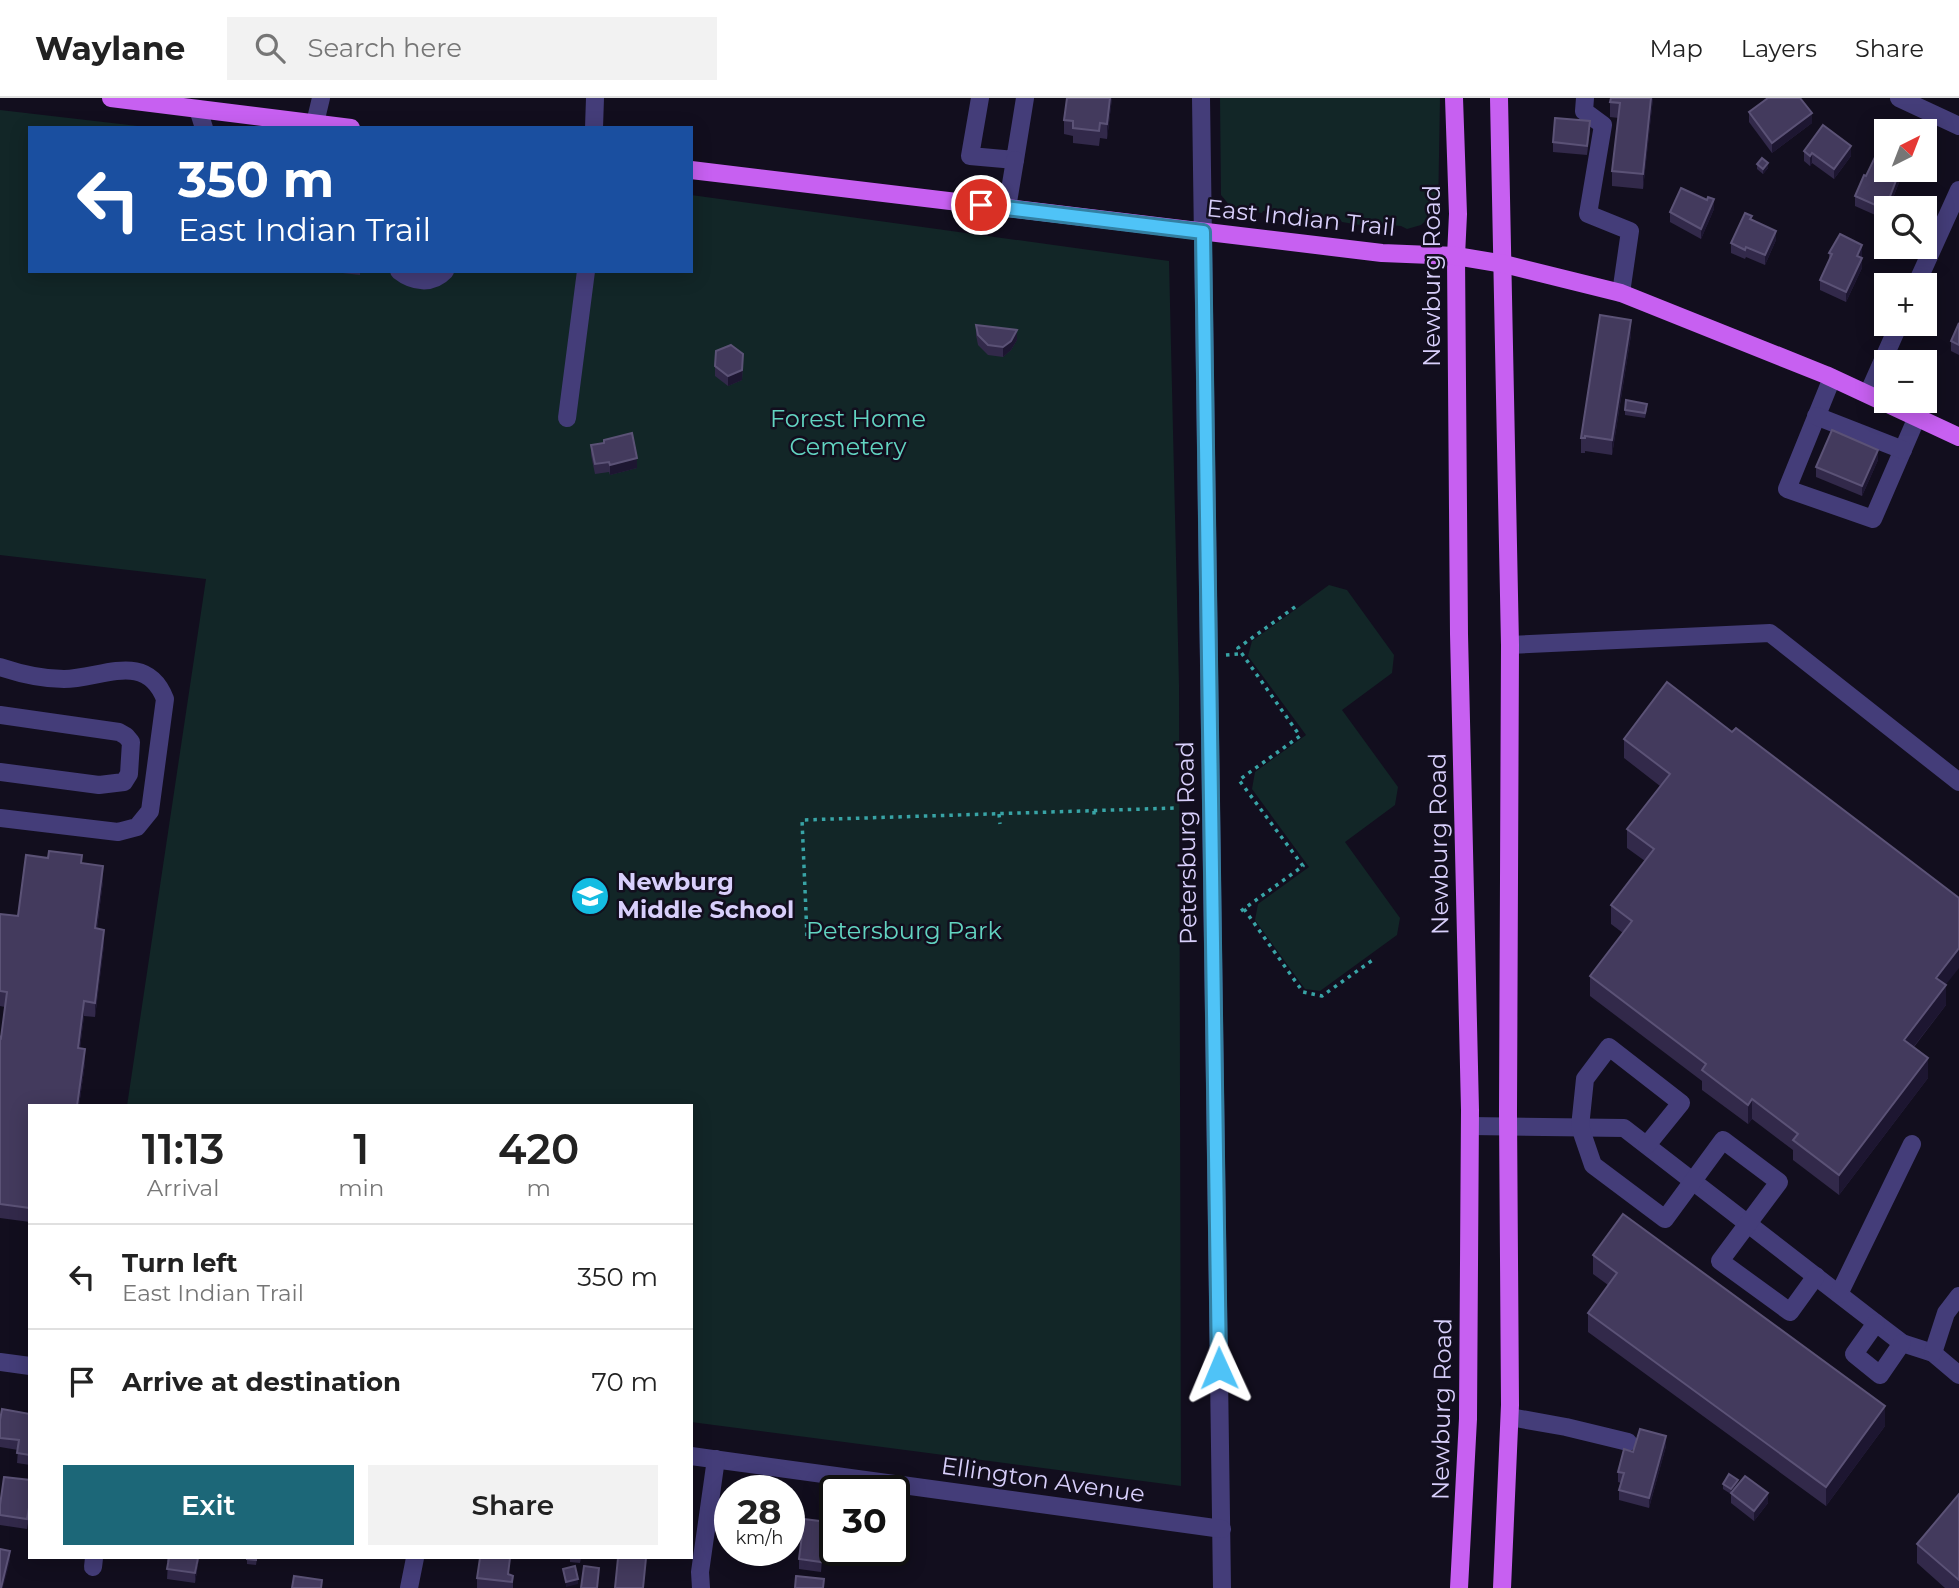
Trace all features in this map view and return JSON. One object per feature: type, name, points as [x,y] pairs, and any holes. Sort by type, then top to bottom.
[{"type":"main road","points":[[110,98],[337,126]]},
{"type":"main road","name":"Newburg Road","points":[[1454,98],[1458,214],[1455,256],[1459,635],[1470,1126],[1468,1419],[1460,1588]]},
{"type":"main road","points":[[1499,98],[1510,645],[1510,1417],[1502,1588]]},
{"type":"main road","name":"East Indian Trail","points":[[693,170],[1382,253],[1455,256],[1504,264],[1621,293],[1832,378],[1959,437]]},
{"type":"street","points":[[315,123],[321,98]]},
{"type":"street","points":[[594,98],[594,126]]},
{"type":"street","points":[[980,98],[970,156],[1014,160]]},
{"type":"street","points":[[1007,208],[1025,98]]},
{"type":"street","name":"Petersburg Road","points":[[1201,98],[1222,1588]]},
{"type":"street","points":[[1585,98],[1584,111],[1603,125],[1588,214],[1630,231],[1621,293]]},
{"type":"street","points":[[1899,98],[1959,125]]},
{"type":"street","points":[[198,109],[203,126]]},
{"type":"street","points":[[1921,273],[1959,190]]},
{"type":"street","points":[[402,273],[411,279],[422,281],[432,280],[442,273]]},
{"type":"street","points":[[566,418],[586,273]]},
{"type":"street","points":[[1867,394],[1894,336]]},
{"type":"street","points":[[1832,378],[1787,489],[1873,519],[1917,417]]},
{"type":"street","points":[[1816,416],[1903,450]]},
{"type":"street","points":[[1510,645],[1770,633],[1959,782]]},
{"type":"street","points":[[0,667],[27,676],[66,679],[127,670],[153,680],[165,699],[150,811],[137,827],[118,832],[0,818]]},
{"type":"street","points":[[0,715],[119,732],[131,742],[129,774],[124,782],[114,785],[0,772]]},
{"type":"street","points":[[1647,1145],[1681,1103],[1609,1047],[1585,1079],[1580,1127],[1593,1165],[1665,1219],[1723,1140],[1779,1182],[1720,1261],[1790,1312],[1816,1276]]},
{"type":"street","points":[[1470,1126],[1624,1128],[1902,1343],[1933,1353],[1959,1375]]},
{"type":"street","points":[[1839,1294],[1912,1144]]},
{"type":"street","points":[[1933,1353],[1946,1313],[1959,1296]]},
{"type":"street","points":[[1876,1323],[1854,1354],[1880,1375],[1902,1343]]},
{"type":"street","points":[[0,1362],[28,1366]]},
{"type":"street","points":[[1510,1417],[1556,1424],[1628,1442]]},
{"type":"street","name":"Ellington Avenue","points":[[693,1456],[1222,1529]]},
{"type":"street","points":[[701,1588],[700,1573],[716,1460]]},
{"type":"street","points":[[409,1588],[415,1559]]},
{"type":"path","points":[[1231,914],[1242,911],[1303,866],[1239,780],[1300,736],[1238,649],[1299,604]]},
{"type":"path","points":[[1227,655],[1238,654]]},
{"type":"path","points":[[1229,782],[1239,782]]},
{"type":"path","points":[[807,936],[802,821],[1175,808]]},
{"type":"path","points":[[1094,811],[1094,819]]},
{"type":"path","points":[[999,814],[1000,824]]},
{"type":"path","points":[[1242,911],[1303,992],[1322,996],[1374,959]]},
{"type":"green space","points":[[1220,98],[1440,98],[1438,214],[1432,215],[1421,225],[1407,229],[1379,224],[1378,228],[1342,222],[1340,219],[1262,213],[1231,207],[1221,195]]},
{"type":"green space","name":"Petersburg Park","points":[[0,110],[138,126],[28,126],[28,273],[693,273],[693,195],[1169,261],[1179,685],[1181,1486],[693,1422],[693,1104],[127,1104],[206,579],[0,555]]},
{"type":"green space","points":[[1329,585],[1347,590],[1394,655],[1392,673],[1342,710],[1398,787],[1395,805],[1345,842],[1400,918],[1397,935],[1320,991],[1305,989],[1255,920],[1258,904],[1309,867],[1252,789],[1255,772],[1306,735],[1248,656],[1252,641]]},
{"type":"building","points":[[1067,98],[1110,98],[1107,124],[1100,123],[1099,131],[1073,128],[1073,121],[1064,120]]},
{"type":"building","points":[[1611,98],[1651,98],[1643,174],[1612,171],[1620,103],[1610,102]]},
{"type":"building","points":[[1768,98],[1800,98],[1812,113],[1772,143],[1749,112]]},
{"type":"building","points":[[1555,118],[1590,121],[1587,146],[1553,142]]},
{"type":"building","points":[[1823,125],[1851,146],[1834,169],[1812,153],[1810,156],[1804,151]]},
{"type":"building","points":[[1762,158],[1768,163],[1763,169],[1757,164]]},
{"type":"building","points":[[1874,159],[1874,182],[1895,182],[1890,196],[1874,196],[1874,204],[1855,196],[1864,175],[1866,176]]},
{"type":"building","points":[[1681,188],[1707,200],[1708,197],[1714,199],[1701,229],[1670,212]]},
{"type":"building","points":[[1745,213],[1752,216],[1750,219],[1776,231],[1765,255],[1731,243]]},
{"type":"building","points":[[1840,234],[1862,245],[1857,256],[1862,258],[1846,292],[1820,280],[1832,254],[1829,253]]},
{"type":"building","points":[[1600,315],[1631,320],[1612,440],[1585,436],[1581,438]]},
{"type":"building","points":[[1959,323],[1959,345],[1951,341]]},
{"type":"building","points":[[976,325],[1017,330],[1011,341],[1003,347],[988,345],[978,335]]},
{"type":"building","points":[[731,345],[743,354],[742,370],[728,376],[715,366],[716,351]]},
{"type":"building","points":[[1626,400],[1647,404],[1645,413],[1625,410]]},
{"type":"building","points":[[1832,430],[1878,450],[1862,486],[1816,467]]},
{"type":"building","points":[[632,433],[637,458],[610,465],[609,462],[595,464],[591,445]]},
{"type":"building","points":[[1667,682],[1732,732],[1736,728],[1959,898],[1959,948],[1936,978],[1946,985],[1904,1040],[1928,1058],[1839,1175],[1793,1140],[1798,1134],[1752,1099],[1748,1105],[1702,1070],[1706,1064],[1590,976],[1632,921],[1611,905],[1654,849],[1627,829],[1670,774],[1624,739]]},
{"type":"building","points":[[49,851],[82,855],[81,863],[103,866],[95,928],[104,930],[95,1003],[84,1001],[78,1048],[85,1049],[77,1104],[28,1104],[28,1208],[0,1204],[0,1037],[7,992],[0,991],[0,914],[18,916],[26,855],[48,858]]},
{"type":"building","points":[[1623,1214],[1885,1406],[1826,1487],[1588,1313],[1617,1273],[1593,1255]]},
{"type":"building","points":[[2,1409],[28,1414],[28,1455],[17,1453],[19,1440],[0,1438]]},
{"type":"building","points":[[1640,1429],[1666,1436],[1649,1498],[1619,1490],[1624,1473],[1618,1472],[1624,1449],[1633,1452]]},
{"type":"building","points":[[1729,1474],[1738,1480],[1731,1489],[1723,1484]]},
{"type":"building","points":[[1745,1476],[1768,1493],[1754,1511],[1731,1493]]},
{"type":"building","points":[[4,1477],[28,1480],[27,1519],[0,1515]]},
{"type":"building","points":[[1959,1494],[1959,1580],[1917,1544]]},
{"type":"building","points":[[805,1519],[819,1521],[819,1562],[805,1560]]},
{"type":"building","points":[[0,1549],[10,1551],[1,1588],[0,1588]]},
{"type":"building","points":[[169,1559],[198,1559],[195,1573],[167,1569]]},
{"type":"building","points":[[480,1559],[510,1559],[508,1574],[513,1576],[512,1582],[477,1578]]},
{"type":"building","points":[[618,1559],[646,1559],[643,1588],[615,1588]]},
{"type":"building","points":[[575,1566],[578,1579],[566,1582],[563,1569]]},
{"type":"building","points":[[584,1566],[599,1568],[597,1588],[581,1588]]},
{"type":"building","points":[[294,1576],[322,1580],[321,1588],[292,1588]]},
{"type":"building","points":[[796,1576],[824,1579],[823,1588],[795,1588]]},
{"type":"place","name":"Newburg Middle School","points":[[590,896]]},
{"type":"route","points":[[981,205],[1203,232],[1219,1368]]},
{"type":"park label","name":"Forest Home Cemetery","points":[[848,433]]}]
